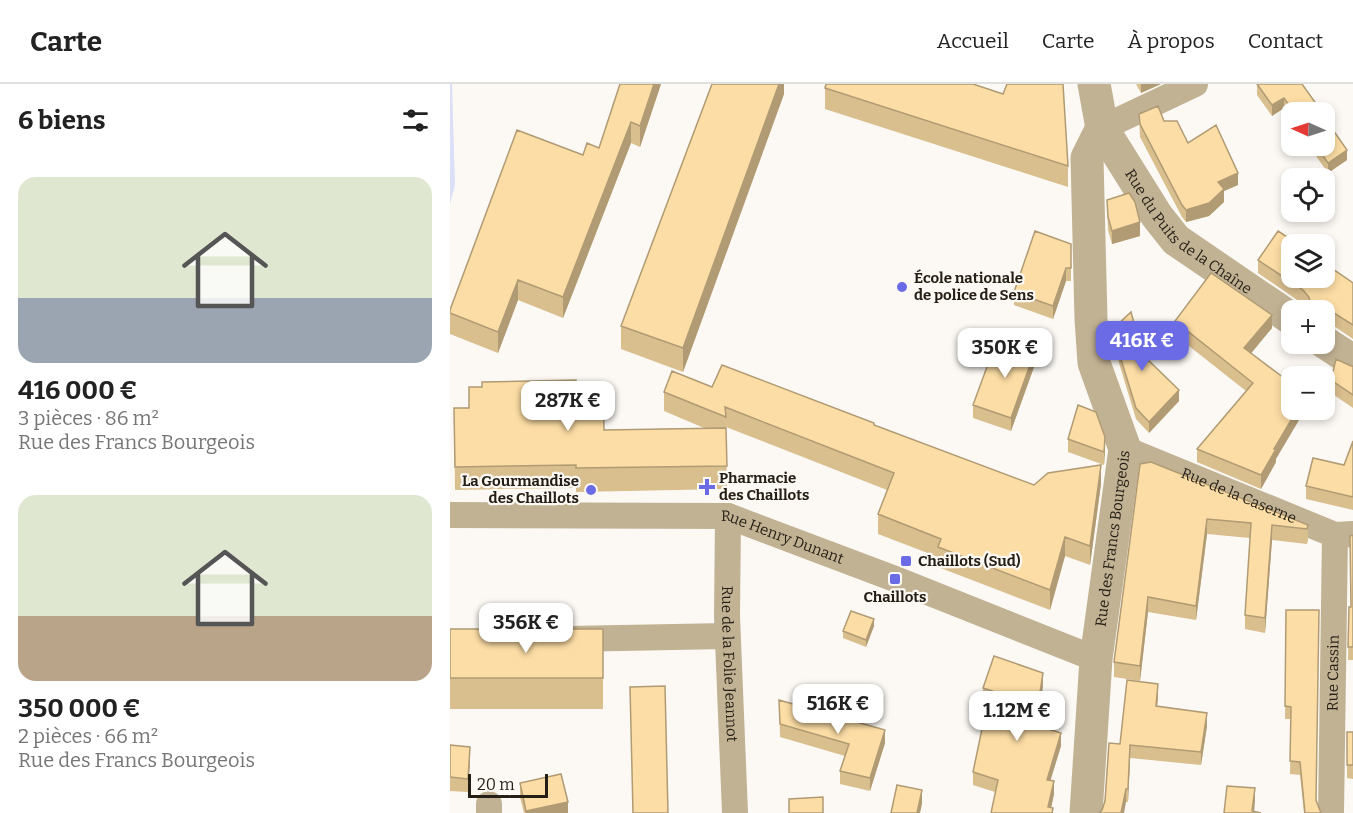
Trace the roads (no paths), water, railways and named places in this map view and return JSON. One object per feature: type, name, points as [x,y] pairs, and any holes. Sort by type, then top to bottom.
[{"type":"street","points":[[1094,84],[1102,128],[1195,84]]},
{"type":"street","name":"Rue du Puits de la Chaîne","points":[[1102,128],[1157,216],[1176,240],[1281,312]]},
{"type":"street","name":"Rue des Francs Bourgeois","points":[[1086,813],[1096,659],[1125,449],[1094,363],[1087,158],[1102,128]]},
{"type":"street","points":[[1335,349],[1353,361]]},
{"type":"street","name":"Rue de la Caserne","points":[[1125,449],[1344,534]]},
{"type":"street","name":"Rue Henry Dunant","points":[[450,515],[728,516],[1096,659]]},
{"type":"street","name":"Rue de la Folie Jeannot","points":[[728,516],[727,636],[735,813]]},
{"type":"street","name":"Rue Cassin","points":[[1332,813],[1344,534]]},
{"type":"street","points":[[544,640],[727,636]]},
{"type":"place","name":"École nationale de police de Sens","points":[[902,287]]},
{"type":"place","name":"Pharmacie des Chaillots","points":[[707,487]]},
{"type":"place","name":"La Gourmandise des Chaillots","points":[[591,490]]},
{"type":"place","name":"Chaillots (Sud)","points":[[906,561]]},
{"type":"place","name":"Chaillots","points":[[895,579]]}]
